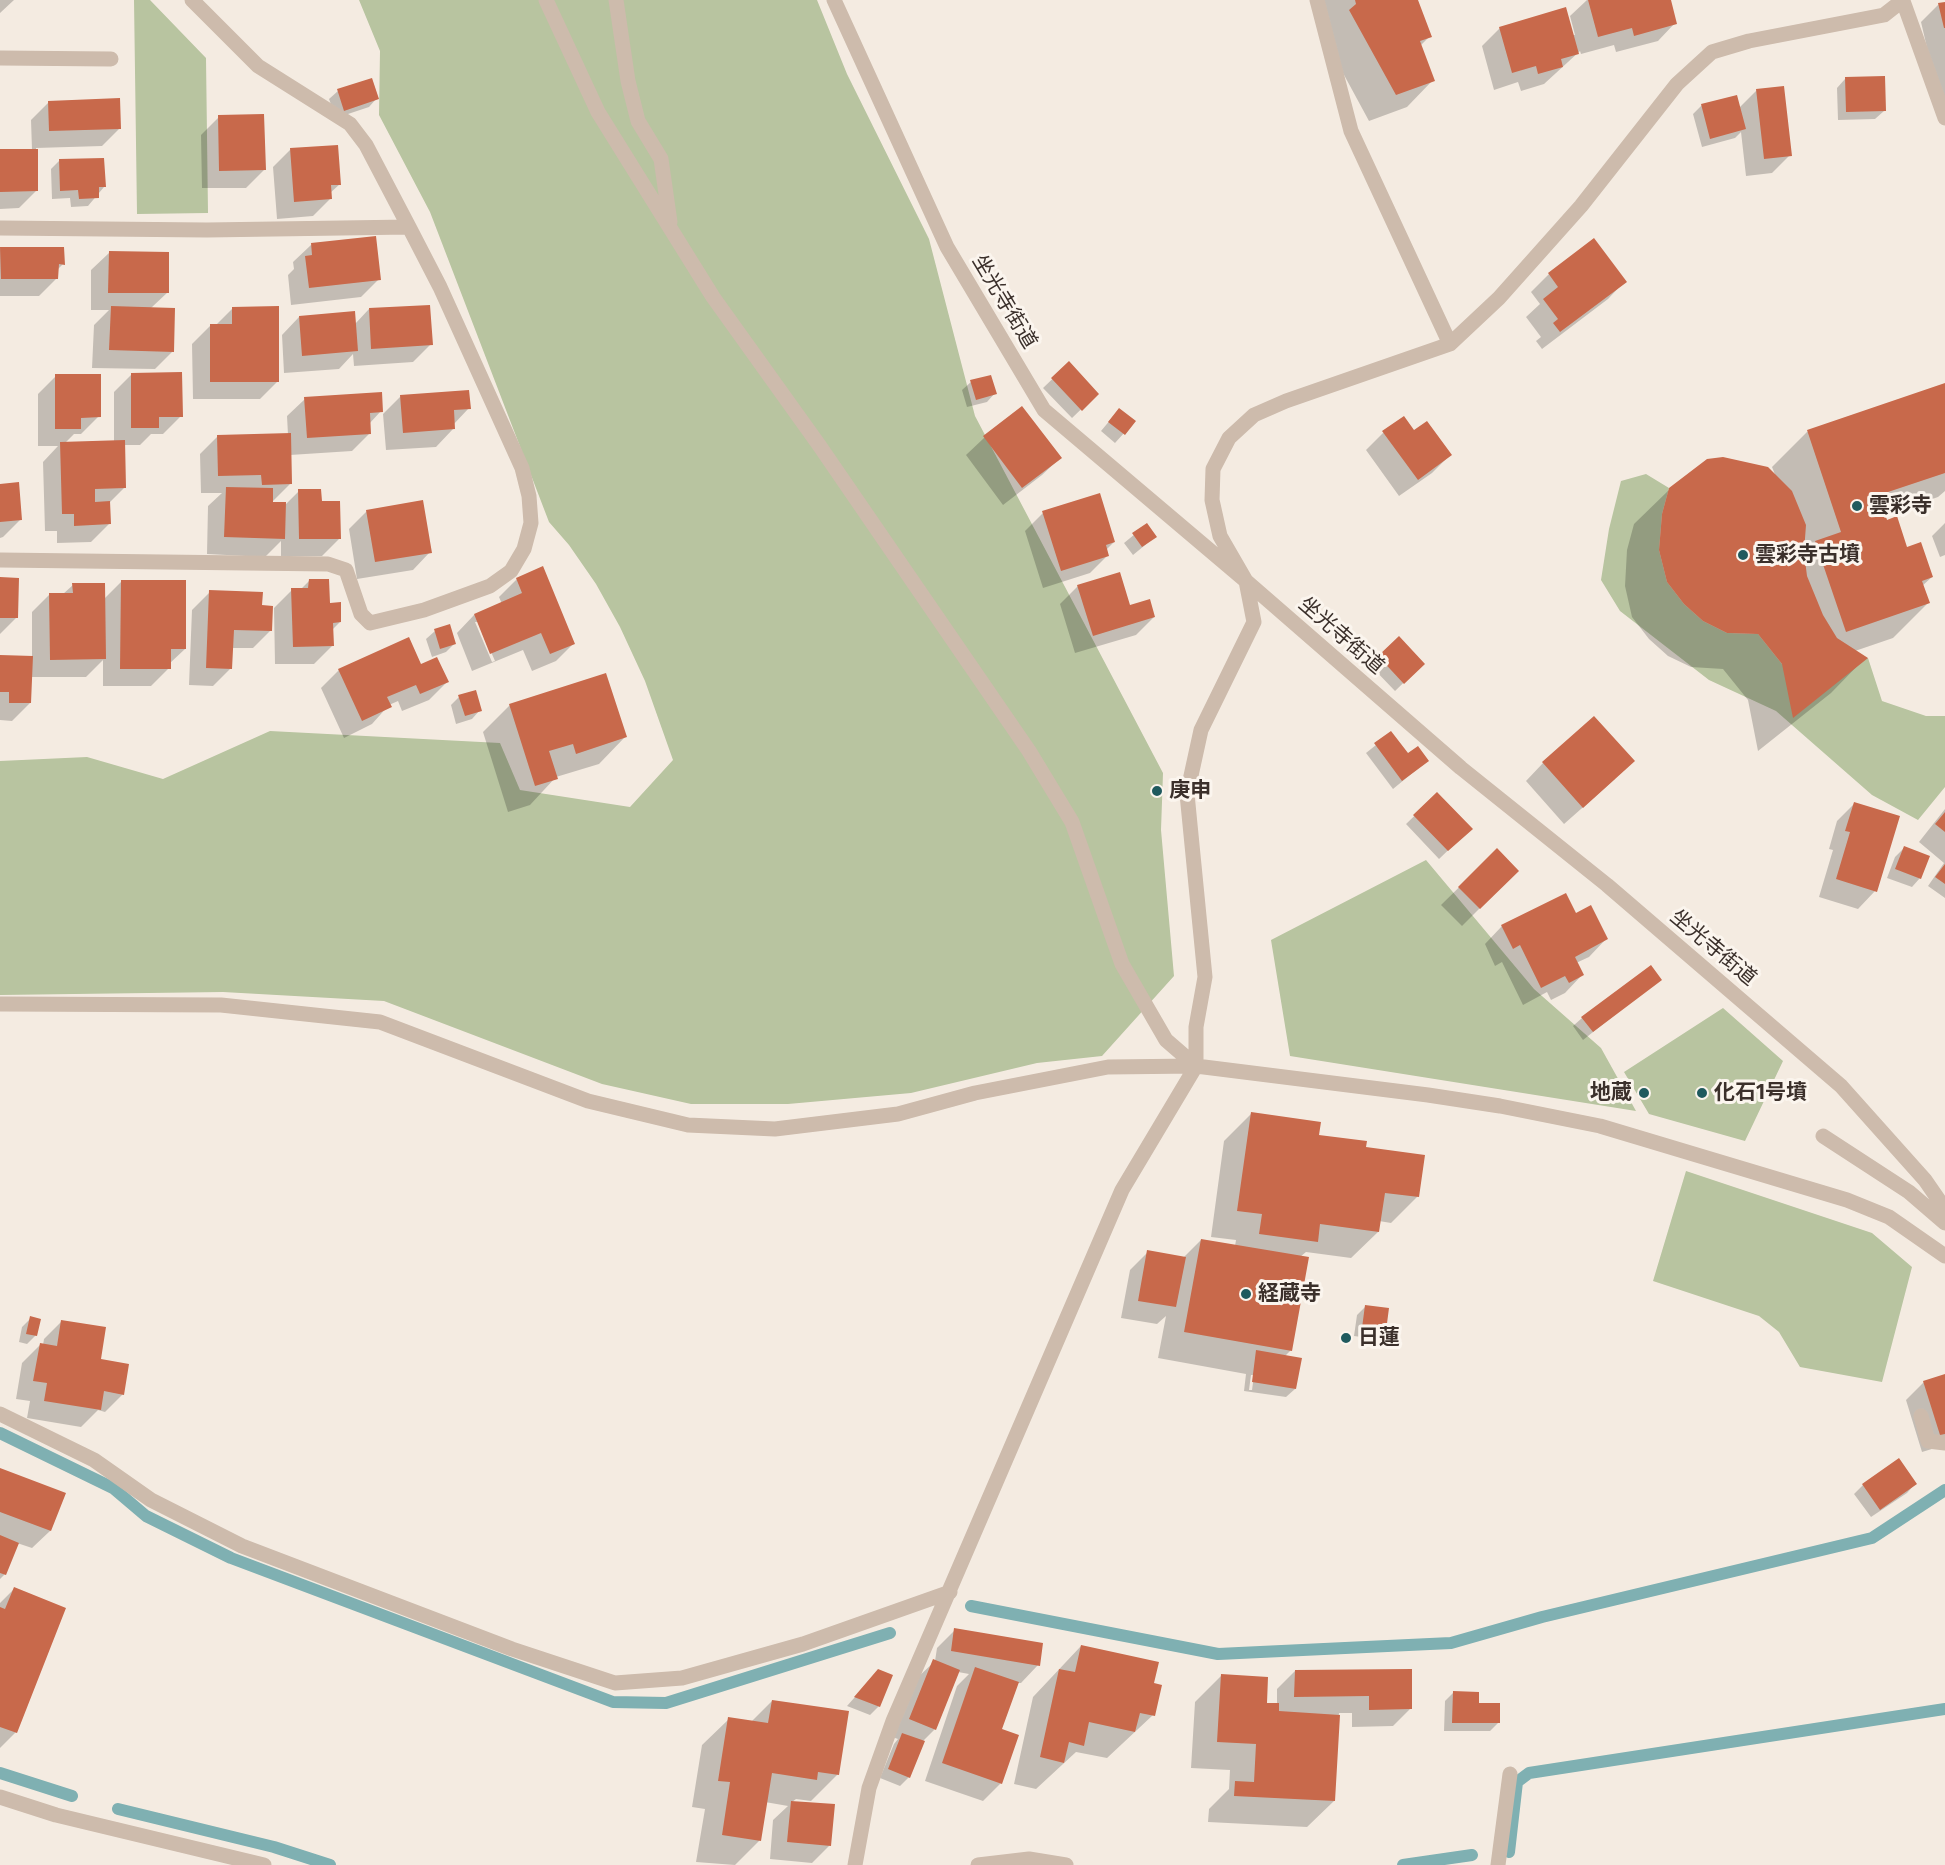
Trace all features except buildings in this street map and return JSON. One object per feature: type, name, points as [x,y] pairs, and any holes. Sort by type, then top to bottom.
[{"type":"street","points":[[0,560],[328,564],[346,570],[361,614],[370,623],[450,602],[490,586],[511,571],[524,549],[531,524],[529,496],[522,468],[440,287],[366,145],[350,123],[258,66],[192,0]]},
{"type":"street","points":[[546,0],[598,112],[713,297],[819,445],[1029,751],[1072,822],[1122,964],[1166,1040],[1196,1066]]},
{"type":"street","points":[[616,0],[633,101],[638,121],[661,159],[671,230]]},
{"type":"street","name":"坐光寺街道","points":[[834,0],[947,247],[1044,410],[1246,581],[1461,768],[1616,892],[1841,1086],[1925,1180],[1945,1209]]},
{"type":"street","points":[[1317,0],[1351,131],[1450,344]]},
{"type":"street","points":[[855,1865],[869,1788],[879,1755],[1122,1190],[1196,1066],[1196,1027],[1205,977],[1187,794],[1201,730],[1254,622],[1246,581],[1220,536],[1212,500],[1213,469],[1229,438],[1254,415],[1287,401],[1450,344],[1499,298],[1581,206],[1677,84],[1712,52],[1749,41],[1884,15],[1903,1],[1945,118]]},
{"type":"street","points":[[0,58],[111,60]]},
{"type":"street","points":[[0,228],[207,230],[409,227]]},
{"type":"street","points":[[0,1004],[222,1005],[380,1022],[588,1101],[699,1126],[776,1129],[898,1114],[975,1093],[1108,1067],[1196,1066],[1450,1098],[1600,1126],[1847,1200],[1889,1217],[1945,1256]]},
{"type":"street","points":[[1823,1136],[1909,1192],[1945,1222]]},
{"type":"street","points":[[0,1414],[94,1460],[151,1500],[242,1546],[512,1649],[615,1683],[682,1678],[803,1644],[950,1592]]},
{"type":"street","points":[[1921,1416],[1928,1441],[1945,1443]]},
{"type":"street","points":[[1498,1865],[1510,1774]]},
{"type":"street","points":[[0,1797],[56,1815],[264,1865]]},
{"type":"street","points":[[978,1865],[1029,1859],[1066,1865]]},
{"type":"green space","points":[[134,0],[150,0],[206,58],[208,213],[137,214]]},
{"type":"green space","points":[[359,0],[817,0],[847,74],[929,239],[975,416],[1163,773],[1161,830],[1174,976],[1102,1056],[1037,1063],[911,1093],[788,1104],[691,1104],[602,1084],[384,1001],[223,992],[0,995],[0,761],[87,757],[163,779],[270,731],[500,743],[520,790],[630,807],[673,760],[645,681],[620,627],[596,584],[569,545],[549,522],[430,212],[379,115],[380,51]]},
{"type":"green space","points":[[1646,474],[1669,488],[1662,514],[1659,550],[1667,582],[1684,604],[1703,621],[1727,633],[1758,634],[1782,664],[1868,658],[1882,701],[1926,716],[1945,716],[1945,787],[1918,820],[1872,795],[1776,711],[1709,680],[1620,611],[1601,580],[1609,529],[1621,481]]},
{"type":"green space","points":[[1426,860],[1534,989],[1601,1048],[1636,1111],[1290,1056],[1271,940]]},
{"type":"green space","name":"化石1号墳","points":[[1723,1008],[1783,1061],[1745,1141],[1649,1114],[1624,1072]]},
{"type":"green space","points":[[1686,1171],[1872,1233],[1912,1267],[1882,1382],[1800,1367],[1779,1332],[1759,1316],[1653,1281]]},
{"type":"waterway","points":[[0,1433],[113,1488],[146,1516],[231,1558],[613,1702],[666,1703],[890,1633]]},
{"type":"waterway","points":[[971,1606],[1218,1654],[1451,1643],[1542,1617],[1872,1538],[1945,1490]]},
{"type":"waterway","points":[[1509,1852],[1517,1782],[1529,1773],[1945,1709]]},
{"type":"waterway","points":[[0,1773],[72,1796]]},
{"type":"waterway","points":[[118,1809],[274,1847],[330,1865]]},
{"type":"waterway","points":[[1403,1865],[1472,1855]]},
{"type":"place","name":"雲彩寺","points":[[1857,506]]},
{"type":"place","name":"雲彩寺古墳","points":[[1743,555]]},
{"type":"place","name":"庚申","points":[[1157,791]]},
{"type":"place","name":"地蔵","points":[[1644,1093]]},
{"type":"place","name":"化石1号墳","points":[[1702,1093]]},
{"type":"place","name":"経蔵寺","points":[[1246,1294]]},
{"type":"place","name":"日蓮","points":[[1346,1338]]}]
